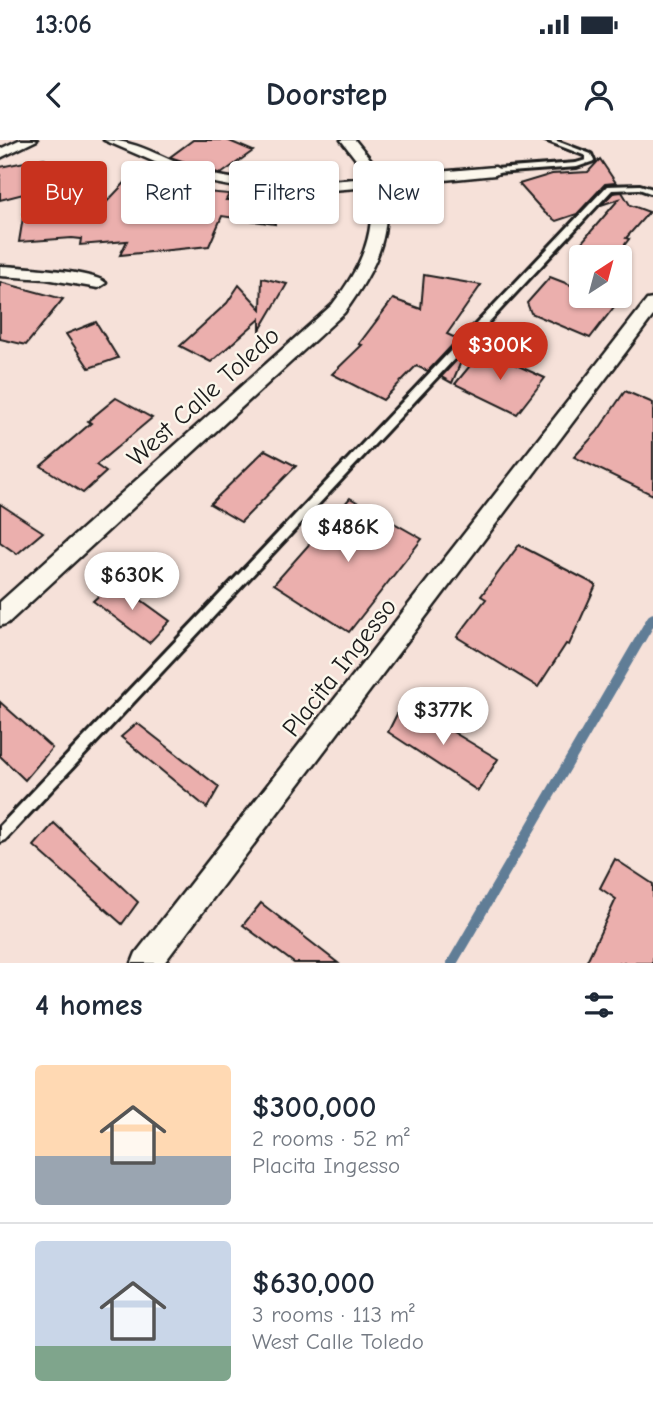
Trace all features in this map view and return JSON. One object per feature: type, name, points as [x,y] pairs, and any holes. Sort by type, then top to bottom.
[{"type":"street","points":[[0,154],[30,140]]},
{"type":"street","points":[[111,140],[183,170],[234,184],[289,188],[353,183]]},
{"type":"street","name":"West Calle Toledo","points":[[348,140],[365,161]]},
{"type":"street","points":[[444,175],[495,171]]},
{"type":"street","name":"West Calle Toledo","points":[[0,616],[338,309],[364,275],[377,243],[380,224]]},
{"type":"street","points":[[0,271],[46,274],[98,283]]},
{"type":"street","name":"Placita Ingesso","points":[[146,963],[653,304]]},
{"type":"lane","points":[[495,171],[577,165],[590,161],[589,155],[548,140]]},
{"type":"lane","points":[[0,835],[610,188],[640,187],[653,192]]},
{"type":"building","points":[[193,140],[227,140],[253,151],[239,161],[229,161],[229,168],[221,174],[215,172],[215,161],[182,161],[170,157]]},
{"type":"building","points":[[600,159],[616,183],[605,184],[577,214],[556,221],[545,213],[519,184],[552,174],[588,172]]},
{"type":"building","points":[[21,163],[21,195],[0,200],[0,167]]},
{"type":"building","points":[[121,187],[121,224],[215,224],[215,193],[229,194],[226,200],[229,200],[229,217],[222,216],[209,246],[120,255],[127,241],[80,245],[81,239],[72,238],[19,242],[22,224],[107,224],[107,202]]},
{"type":"building","points":[[622,192],[630,205],[649,212],[626,238],[629,239],[624,245],[581,243],[619,199],[601,205],[613,193]]},
{"type":"building","points":[[424,275],[481,285],[447,334],[458,339],[428,371],[416,366],[383,400],[332,374],[362,345],[359,344],[393,299],[421,309]]},
{"type":"building","points":[[550,277],[569,284],[569,308],[613,308],[590,338],[531,313],[527,303]]},
{"type":"building","points":[[262,278],[287,284],[260,330],[260,319],[211,362],[180,346],[227,303],[239,285],[261,309]]},
{"type":"building","points":[[0,282],[63,299],[26,345],[0,339]]},
{"type":"building","points":[[96,322],[118,358],[89,368],[66,334]]},
{"type":"building","points":[[466,350],[452,383],[441,377]]},
{"type":"building","points":[[483,350],[545,378],[517,414],[455,384]]},
{"type":"building","points":[[625,391],[653,403],[653,495],[574,457],[597,432]]},
{"type":"building","points":[[116,398],[152,418],[96,465],[106,472],[83,493],[41,466],[91,423],[88,421]]},
{"type":"building","points":[[265,450],[296,466],[241,522],[210,504]]},
{"type":"building","points":[[350,498],[422,539],[349,632],[274,584]]},
{"type":"building","points":[[0,504],[43,532],[17,554],[0,542]]},
{"type":"building","points":[[519,545],[596,585],[569,645],[566,644],[538,687],[457,637],[486,599],[481,596]]},
{"type":"building","points":[[115,581],[170,621],[149,643],[93,601]]},
{"type":"building","points":[[0,702],[52,748],[25,780],[0,756]]},
{"type":"building","points":[[403,702],[498,759],[478,791],[388,732]]},
{"type":"building","points":[[137,723],[219,787],[207,808],[121,737]]},
{"type":"building","points":[[54,823],[138,902],[122,924],[34,846]]},
{"type":"building","points":[[615,859],[653,884],[653,963],[586,963],[616,899],[600,888]]},
{"type":"building","points":[[261,903],[338,963],[294,963],[243,925]]},
{"type":"waterway","points":[[452,963],[652,619]]}]
